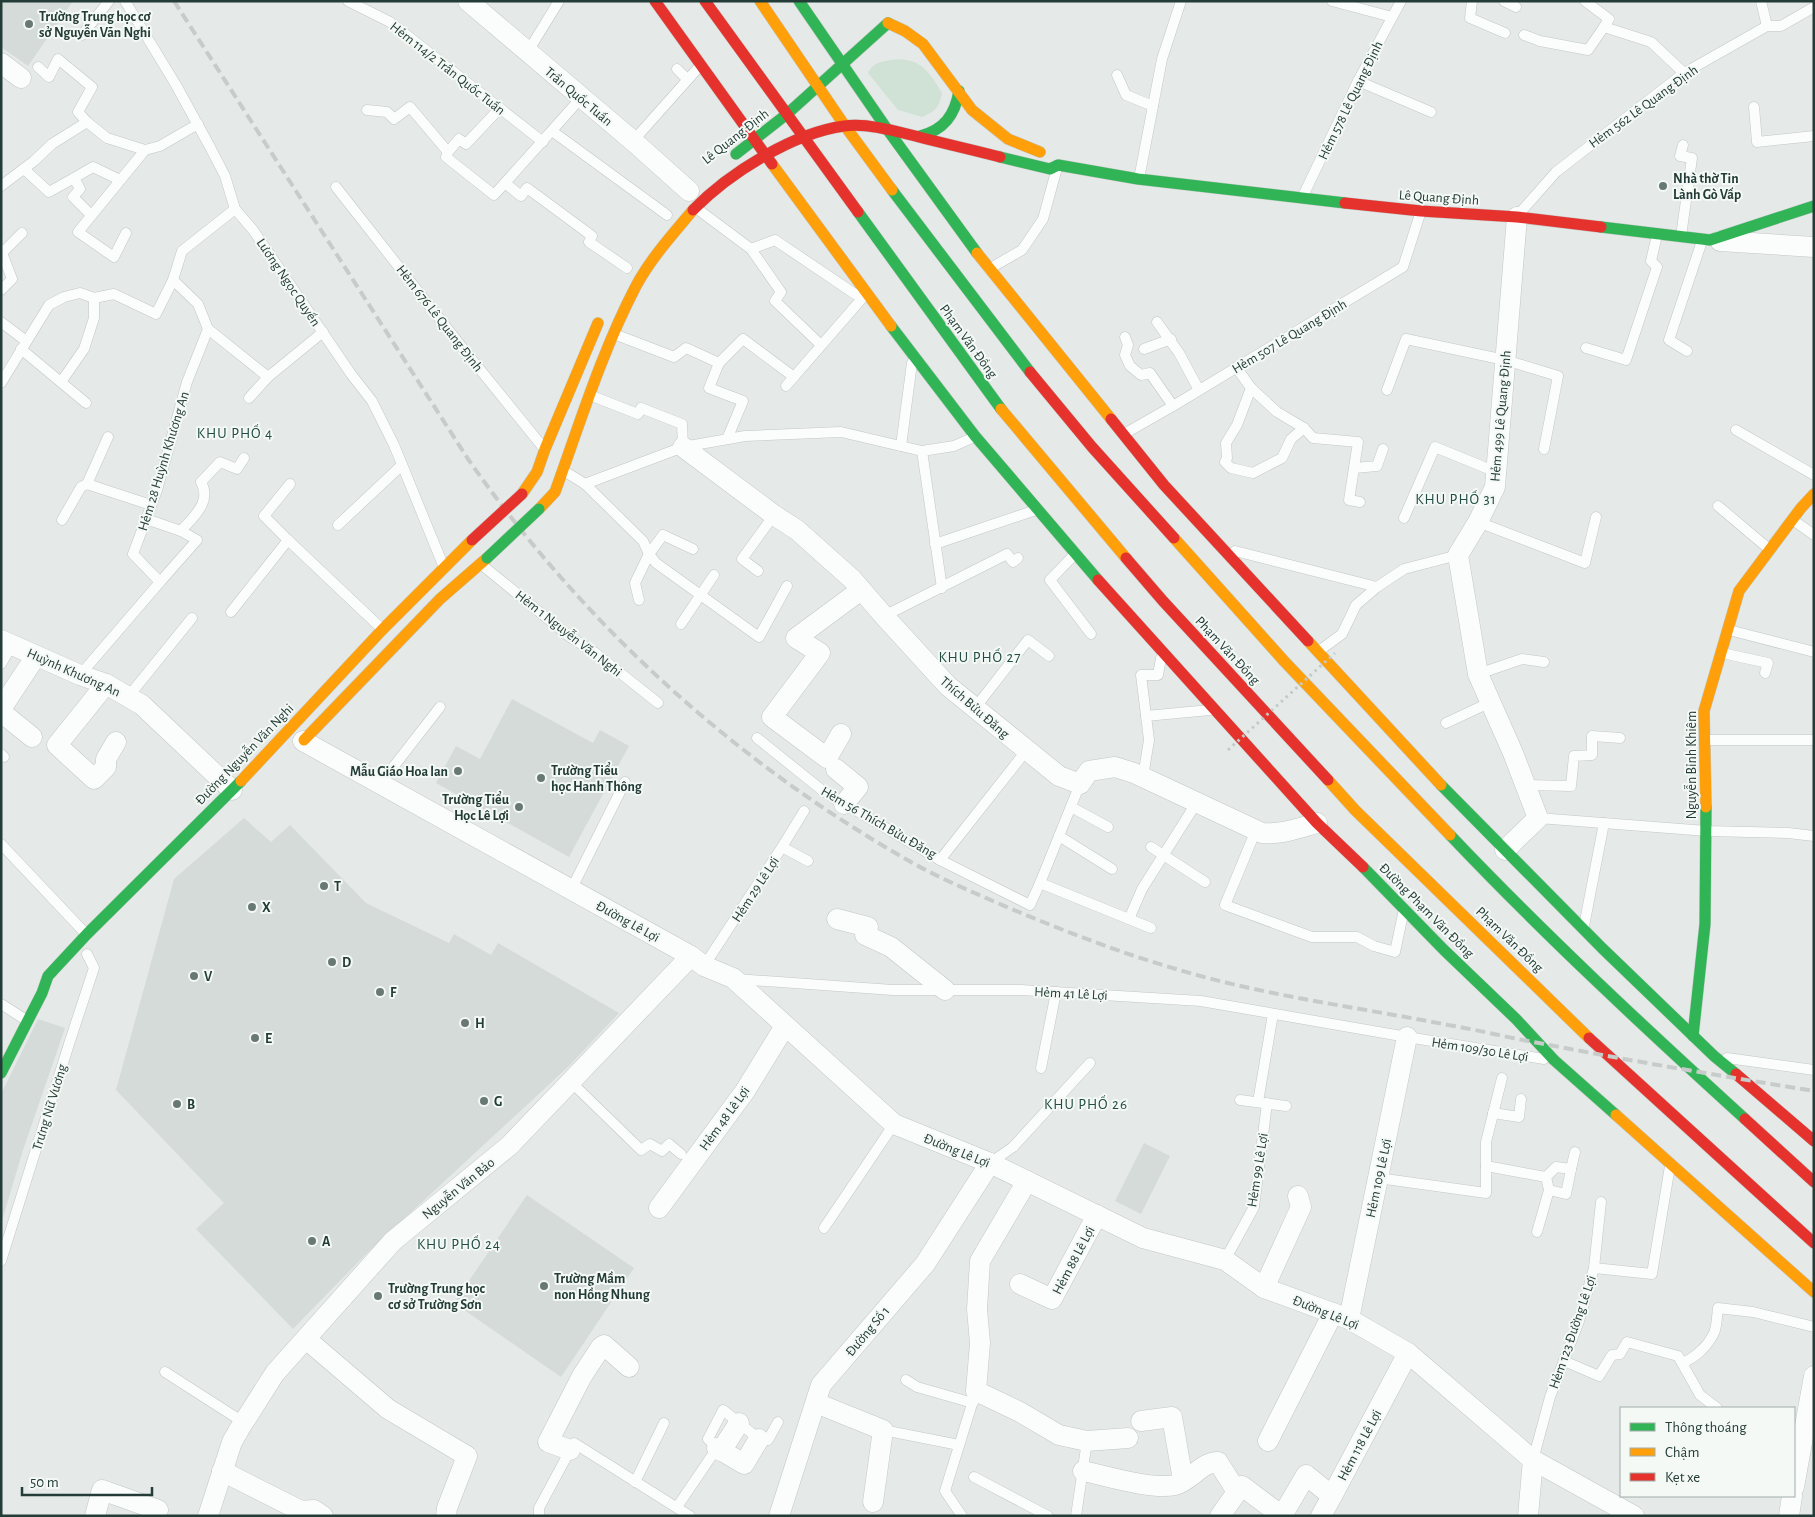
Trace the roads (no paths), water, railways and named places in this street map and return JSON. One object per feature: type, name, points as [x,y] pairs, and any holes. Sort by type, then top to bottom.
[{"type":"main road","points":[[655,1],[864,296],[913,355],[975,436],[1162,653],[1214,710],[1316,814]]},
{"type":"main road","name":"Phạm Văn Đồng","points":[[705,1],[1008,419],[1163,601],[1355,810],[1607,1056],[1814,1243]]},
{"type":"main road","name":"Phạm Văn Đồng","points":[[760,1],[845,126],[1036,380],[1092,447],[1284,661],[1505,891],[1660,1042],[1814,1182]]},
{"type":"main road","points":[[799,1],[887,129],[989,269],[1164,485],[1467,813],[1714,1056],[1814,1141]]},
{"type":"main road","name":"Lê Quang Định","points":[[728,160],[818,86],[888,18],[923,44],[972,110],[1008,139],[1054,157],[1058,165]]},
{"type":"main road","points":[[920,136],[936,131],[949,121],[956,107],[959,91]]},
{"type":"main road","name":"Lê Quang Định","points":[[483,560],[555,492],[613,334],[637,285],[691,195],[731,178],[765,154],[803,137],[845,126],[887,129],[1050,169],[1058,165],[1138,180],[1302,199],[1421,211],[1517,217],[1706,240],[1814,206]]},
{"type":"main road","points":[[658,226],[670,212]]},
{"type":"main road","points":[[544,449],[602,314]]},
{"type":"main road","name":"Đường Nguyễn Văn Nghi","points":[[295,740],[382,630],[472,540],[522,494],[537,472],[544,449]]},
{"type":"main road","name":"Nguyễn Bỉnh Khiêm","points":[[1693,1036],[1705,924],[1707,831],[1704,711],[1740,591],[1792,520],[1814,494]]},
{"type":"main road","name":"Đường Nguyễn Văn Nghi","points":[[3,1066],[42,992],[48,976],[87,934],[232,790],[295,740],[483,560]]},
{"type":"main road","points":[[1309,760],[1311,778]]},
{"type":"main road","name":"Đường Phạm Văn Đồng","points":[[1316,814],[1404,909],[1516,1019],[1554,1060]]},
{"type":"main road","name":"Đường Nguyễn Văn Nghi","points":[[42,992],[63,977]]},
{"type":"main road","points":[[1554,1060],[1814,1292]]},
{"type":"street","name":"Trần Quốc Tuấn","points":[[468,1],[633,141],[691,195]]},
{"type":"street","points":[[1,63],[22,78]]},
{"type":"street","name":"Hẻm 499 Lê Quang Định","points":[[1458,555],[1478,522],[1495,487],[1517,217]]},
{"type":"street","points":[[1706,240],[1814,247]]},
{"type":"street","name":"Thích Bửu Đăng","points":[[683,447],[797,530],[852,579],[948,686],[1058,776],[1080,784]]},
{"type":"street","points":[[1458,555],[1478,674],[1513,753],[1538,818],[1505,850]]},
{"type":"street","points":[[841,734],[827,758],[772,717],[820,653],[796,638],[862,590]]},
{"type":"street","name":"Huỳnh Khương An","points":[[7,642],[80,675],[106,684],[142,705],[232,790]]},
{"type":"street","points":[[32,737],[1,710],[36,656]]},
{"type":"street","points":[[106,684],[57,745],[94,779],[106,767],[106,759],[116,742]]},
{"type":"street","name":"Đường Lê Lợi","points":[[295,740],[380,784],[698,961],[733,978],[894,1124],[990,1163],[1143,1238],[1225,1260],[1264,1288],[1341,1316],[1408,1353],[1533,1460],[1634,1516]]},
{"type":"street","points":[[1080,784],[1089,771],[1115,767],[1143,777],[1262,833],[1272,834],[1316,814]]},
{"type":"street","points":[[836,769],[858,787],[844,804]]},
{"type":"street","points":[[837,919],[868,926],[865,934],[891,947],[945,990]]},
{"type":"street","name":"Nguyễn Văn Bảo","points":[[208,1516],[232,1442],[243,1422],[275,1373],[306,1339],[369,1259],[509,1146],[573,1074],[698,961]]},
{"type":"street","name":"Hẻm 48 Lê Lợi","points":[[659,1208],[745,1090],[785,1026]]},
{"type":"street","name":"Hẻm 109 Lê Lợi","points":[[1268,1441],[1341,1316],[1378,1178],[1407,1037]]},
{"type":"street","name":"Đường Số 1","points":[[779,1516],[821,1386],[924,1264],[990,1163]]},
{"type":"street","points":[[1027,1181],[980,1261],[977,1309],[980,1343],[974,1397],[1020,1412],[1060,1435],[1087,1441],[1128,1438]]},
{"type":"street","points":[[1264,1288],[1301,1207],[1298,1196]]},
{"type":"street","name":"Hẻm 88 Lê Lợi","points":[[1020,1284],[1052,1299],[1096,1215]]},
{"type":"street","points":[[306,1339],[388,1409],[467,1456],[447,1508],[446,1516]]},
{"type":"street","points":[[570,1450],[548,1442],[582,1376],[600,1347],[604,1345],[629,1367]]},
{"type":"street","name":"Hẻm 118 Lê Lợi","points":[[1237,1492],[1242,1486],[1282,1516],[1306,1475],[1332,1496],[1408,1353]]},
{"type":"street","points":[[1795,1474],[1798,1434],[1814,1376]]},
{"type":"street","points":[[816,1403],[883,1430],[873,1502]]},
{"type":"street","points":[[1141,1421],[1172,1417],[1183,1480]]},
{"type":"street","points":[[739,1423],[719,1449],[744,1464],[760,1439]]},
{"type":"street","points":[[1528,1516],[1533,1460]]},
{"type":"street","points":[[1083,1471],[1153,1486],[1176,1485],[1210,1462],[1218,1462],[1237,1492],[1220,1516]]},
{"type":"street","points":[[222,1471],[300,1511],[314,1510],[323,1516]]},
{"type":"street","points":[[95,1516],[102,1490],[158,1510]]},
{"type":"street","points":[[1321,1516],[1332,1496]]},
{"type":"street","points":[[1788,1516],[1792,1497]]},
{"type":"lane","points":[[82,35],[109,1]]},
{"type":"lane","name":"Lương Ngọc Quyến","points":[[125,1],[198,124],[225,176],[235,210],[253,230],[372,401],[394,445],[444,568]]},
{"type":"lane","name":"Hẻm 114/2 Trần Quốc Tuấn","points":[[348,1],[390,22],[543,142]]},
{"type":"lane","points":[[527,53],[559,1]]},
{"type":"lane","points":[[1138,180],[1162,59],[1182,1]]},
{"type":"lane","points":[[1332,1],[1392,17]]},
{"type":"lane","name":"Hẻm 578 Lê Quang Định","points":[[1302,199],[1358,80],[1401,1]]},
{"type":"lane","points":[[1472,1],[1470,18],[1505,33]]},
{"type":"lane","points":[[1504,1],[1516,7]]},
{"type":"lane","points":[[1524,36],[1588,50],[1609,19],[1584,1]]},
{"type":"lane","points":[[1761,1],[1767,26]]},
{"type":"lane","name":"Hẻm 562 Lê Quang Định","points":[[1517,217],[1556,172],[1684,72],[1767,26],[1781,26],[1814,7]]},
{"type":"lane","points":[[1604,27],[1651,42],[1684,72]]},
{"type":"lane","points":[[38,67],[49,77],[58,59],[92,87],[78,112],[107,138],[145,150],[160,146],[198,124]]},
{"type":"lane","points":[[633,141],[700,66]]},
{"type":"lane","points":[[677,69],[687,80]]},
{"type":"lane","points":[[1117,75],[1126,95],[1153,106]]},
{"type":"lane","points":[[1358,80],[1431,112]]},
{"type":"lane","points":[[500,108],[466,144],[459,139],[446,156],[494,195],[581,98]]},
{"type":"lane","points":[[367,110],[387,112],[394,119],[410,107],[448,152]]},
{"type":"lane","points":[[1754,107],[1757,142],[1814,136]]},
{"type":"lane","points":[[1,186],[52,144],[87,122]]},
{"type":"lane","points":[[552,131],[670,212]]},
{"type":"lane","points":[[1681,237],[1692,158],[1680,156],[1682,145]]},
{"type":"lane","points":[[126,233],[114,257],[78,232],[145,150]]},
{"type":"lane","points":[[989,269],[1022,250],[1042,219],[1058,165]]},
{"type":"lane","points":[[24,169],[49,192],[93,167],[120,180]]},
{"type":"lane","points":[[74,178],[80,189],[73,197],[91,215]]},
{"type":"lane","points":[[505,183],[524,192],[592,236],[589,242],[627,269]]},
{"type":"lane","name":"Hẻm 676 Lê Quang Định","points":[[336,186],[544,449]]},
{"type":"lane","points":[[691,195],[751,248],[781,292],[775,301],[821,345]]},
{"type":"lane","points":[[1,383],[49,305],[64,296],[80,293],[94,298],[114,294],[156,314],[173,280],[182,250],[235,210]]},
{"type":"lane","name":"Hẻm 507 Lê Quang Định","points":[[1123,434],[1173,406],[1403,267],[1421,211]]},
{"type":"lane","points":[[1,290],[12,279],[2,251],[22,233]]},
{"type":"lane","points":[[1586,348],[1626,360],[1657,267],[1651,261],[1657,234]]},
{"type":"lane","points":[[751,248],[775,240],[864,296],[786,386]]},
{"type":"lane","points":[[1687,351],[1669,340],[1706,240]]},
{"type":"lane","points":[[173,280],[198,304],[208,329],[268,378]]},
{"type":"lane","points":[[61,382],[84,349],[94,318],[94,298]]},
{"type":"lane","points":[[1,322],[61,382],[86,403]]},
{"type":"lane","points":[[1157,322],[1171,339],[1199,390]]},
{"type":"lane","name":"Hẻm 28 Huỳnh Khương An","points":[[160,582],[133,554],[157,490],[187,382],[208,329]]},
{"type":"lane","points":[[249,398],[268,378],[323,332]]},
{"type":"lane","points":[[613,334],[674,357],[686,348],[719,363]]},
{"type":"lane","points":[[1125,337],[1128,345],[1125,355],[1130,366],[1141,375],[1150,373],[1173,406]]},
{"type":"lane","points":[[727,439],[743,401],[709,388],[719,363],[743,339],[794,377]]},
{"type":"lane","points":[[1144,349],[1171,339]]},
{"type":"lane","points":[[1387,390],[1406,339],[1505,360],[1558,376],[1544,449]]},
{"type":"lane","points":[[901,446],[913,355]]},
{"type":"lane","points":[[1236,368],[1251,388],[1277,412],[1304,428],[1313,438],[1358,442],[1349,500],[1360,502]]},
{"type":"lane","points":[[1251,388],[1237,425],[1226,443],[1227,458],[1224,462],[1231,468],[1253,473],[1282,458],[1291,439],[1304,428]]},
{"type":"lane","points":[[591,395],[638,414],[641,408],[682,424],[683,447]]},
{"type":"lane","points":[[1736,430],[1814,475]]},
{"type":"lane","points":[[585,484],[683,447],[745,436],[841,432],[922,451],[954,446],[975,436]]},
{"type":"lane","points":[[62,520],[81,487],[87,484],[108,437]]},
{"type":"lane","points":[[1404,518],[1434,447],[1496,472]]},
{"type":"lane","points":[[1354,468],[1377,466],[1383,449]]},
{"type":"lane","points":[[922,451],[942,588]]},
{"type":"lane","points":[[182,532],[205,501],[206,491],[201,482],[220,462],[237,469],[244,458]]},
{"type":"lane","points":[[338,525],[402,464]]},
{"type":"lane","points":[[563,470],[585,484],[643,541],[656,563],[759,637],[787,586]]},
{"type":"lane","points":[[87,484],[151,505]]},
{"type":"lane","points":[[290,484],[264,516],[382,630]]},
{"type":"lane","points":[[1718,506],[1770,550]]},
{"type":"lane","points":[[935,544],[1037,509]]},
{"type":"lane","points":[[758,570],[742,558],[774,514]]},
{"type":"lane","points":[[1478,522],[1585,563],[1596,517]]},
{"type":"lane","points":[[80,675],[197,540],[182,532],[146,519]]},
{"type":"lane","points":[[1792,520],[1814,534]]},
{"type":"lane","points":[[639,600],[635,583],[649,554],[663,535],[693,549]]},
{"type":"lane","points":[[231,612],[288,540]]},
{"type":"lane","points":[[1222,548],[1377,587]]},
{"type":"lane","points":[[884,616],[1007,554],[1013,562],[1018,558]]},
{"type":"lane","points":[[1075,554],[1050,580],[1091,634]]},
{"type":"lane","points":[[1318,651],[1342,634],[1356,605],[1377,587],[1404,569],[1458,555]]},
{"type":"lane","name":"Hẻm 1 Nguyễn Văn Nghi","points":[[483,560],[570,636],[594,652],[658,703]]},
{"type":"lane","points":[[681,624],[714,575]]},
{"type":"lane","points":[[128,697],[192,618]]},
{"type":"lane","points":[[1728,630],[1814,652]]},
{"type":"lane","points":[[975,708],[1028,640],[1049,656]]},
{"type":"lane","points":[[1,664],[7,642]]},
{"type":"lane","points":[[1143,777],[1148,740],[1141,675],[1158,675],[1162,653]]},
{"type":"lane","points":[[1721,653],[1768,663],[1765,673]]},
{"type":"lane","points":[[1478,674],[1522,659],[1544,662]]},
{"type":"lane","points":[[1446,723],[1490,702]]},
{"type":"lane","points":[[380,784],[440,707]]},
{"type":"lane","points":[[1146,716],[1214,710]]},
{"type":"lane","points":[[1526,786],[1571,786],[1574,756],[1592,755],[1592,736],[1620,738]]},
{"type":"lane","name":"Hẻm 56 Thích Bửu Đăng","points":[[757,738],[823,791],[940,860],[1026,751]]},
{"type":"lane","points":[[1705,740],[1814,740]]},
{"type":"lane","points":[[571,890],[625,782]]},
{"type":"lane","points":[[940,860],[1030,905],[1080,784]]},
{"type":"lane","points":[[1129,919],[1142,889],[1197,802]]},
{"type":"lane","points":[[1071,807],[1108,827]]},
{"type":"lane","name":"Hẻm 29 Lê Lợi","points":[[698,961],[782,847],[804,811]]},
{"type":"lane","points":[[1538,818],[1707,831],[1788,833],[1814,836]]},
{"type":"lane","points":[[1584,929],[1604,823]]},
{"type":"lane","points":[[1256,830],[1225,905],[1312,937],[1357,937],[1374,946],[1395,952],[1404,909]]},
{"type":"lane","points":[[1060,836],[1112,869]]},
{"type":"lane","points":[[1,844],[87,934]]},
{"type":"lane","points":[[782,847],[808,861]]},
{"type":"lane","points":[[1151,848],[1205,882]]},
{"type":"lane","points":[[1040,883],[1151,928]]},
{"type":"lane","name":"Trưng Nữ Vương","points":[[1,1261],[68,1044],[94,968],[87,953]]},
{"type":"lane","name":"Hẻm 41 Lê Lợi","points":[[733,978],[894,990],[1021,990],[1201,1001],[1407,1037]]},
{"type":"lane","points":[[1041,1068],[1056,992]]},
{"type":"lane","points":[[1,1004],[26,1020]]},
{"type":"lane","name":"Hẻm 99 Lê Lợi","points":[[1225,1260],[1254,1207],[1273,1014]]},
{"type":"lane","name":"Hẻm 109/30 Lê Lợi","points":[[1407,1037],[1554,1060]]},
{"type":"lane","points":[[1714,1056],[1814,1070]]},
{"type":"lane","points":[[990,1163],[1013,1147],[1090,1063]]},
{"type":"lane","points":[[573,1074],[641,1150],[650,1144],[662,1150],[669,1144],[681,1154]]},
{"type":"lane","points":[[1378,1178],[1486,1193],[1486,1142],[1502,1078]]},
{"type":"lane","points":[[1493,1113],[1519,1117],[1521,1099]]},
{"type":"lane","points":[[1240,1100],[1286,1106]]},
{"type":"lane","points":[[824,1228],[894,1124]]},
{"type":"lane","points":[[1549,1190],[1566,1194],[1575,1152]]},
{"type":"lane","points":[[1594,1268],[1652,1274],[1670,1165]]},
{"type":"lane","points":[[1486,1166],[1546,1177]]},
{"type":"lane","points":[[1546,1177],[1556,1167],[1571,1170]]},
{"type":"lane","points":[[1537,1232],[1549,1190],[1546,1177]]},
{"type":"lane","name":"Hẻm 123 Đường Lê Lợi","points":[[1533,1460],[1550,1397],[1579,1321],[1594,1268],[1602,1202]]},
{"type":"lane","points":[[1682,1363],[1692,1358],[1705,1346],[1715,1332],[1718,1308],[1753,1312],[1814,1327]]},
{"type":"lane","points":[[1564,1361],[1600,1376],[1612,1354],[1620,1354],[1627,1342],[1678,1356],[1700,1395],[1715,1407]]},
{"type":"lane","points":[[165,1372],[243,1422]]},
{"type":"lane","points":[[906,1380],[917,1387],[974,1397],[945,1491],[962,1516]]},
{"type":"lane","points":[[739,1423],[760,1439],[768,1440],[778,1422]]},
{"type":"lane","points":[[636,1482],[664,1423]]},
{"type":"lane","points":[[883,1430],[959,1445]]},
{"type":"lane","points":[[1076,1516],[1087,1441]]},
{"type":"lane","points":[[539,1516],[539,1508],[574,1443],[690,1516]]},
{"type":"lane","points":[[677,1508],[719,1449]]},
{"type":"lane","points":[[974,1477],[1048,1516]]},
{"type":"railway","points":[[174,1],[468,459],[513,520],[561,578],[613,633],[667,685],[724,734],[784,780],[846,823],[921,867],[995,902],[1107,946],[1153,962],[1210,978],[1277,994],[1460,1027],[1573,1050],[1814,1091]]},
{"type":"place","name":"Trường Trung học cơ sở Nguyễn Văn Nghi","points":[[29,24]]},
{"type":"place","name":"Nhà thờ Tin Lành Gò Vấp","points":[[1663,186]]},
{"type":"place","name":"Mẫu Giáo Hoa lan","points":[[458,771]]},
{"type":"place","name":"Trường Tiểu học Hanh Thông","points":[[541,778]]},
{"type":"place","name":"Trường Tiểu Học Lê Lợi","points":[[519,807]]},
{"type":"place","name":"T","points":[[324,886]]},
{"type":"place","name":"X","points":[[252,907]]},
{"type":"place","name":"D","points":[[332,962]]},
{"type":"place","name":"V","points":[[194,976]]},
{"type":"place","name":"F","points":[[380,992]]},
{"type":"place","name":"H","points":[[465,1023]]},
{"type":"place","name":"E","points":[[255,1038]]},
{"type":"place","name":"G","points":[[484,1101]]},
{"type":"place","name":"B","points":[[177,1104]]},
{"type":"place","name":"A","points":[[312,1241]]},
{"type":"place","name":"Trường Mầm non Hồng Nhung","points":[[544,1286]]},
{"type":"place","name":"Trường Trung học cơ sở Trường Sơn","points":[[378,1296]]},
{"type":"district","name":"KHU PHỐ 4","points":[[235,433]]},
{"type":"district","name":"KHU PHỐ 31","points":[[1456,499]]},
{"type":"district","name":"KHU PHỐ 27","points":[[980,657]]},
{"type":"district","name":"KHU PHỐ 26","points":[[1086,1104]]},
{"type":"district","name":"KHU PHỐ 24","points":[[459,1244]]}]
